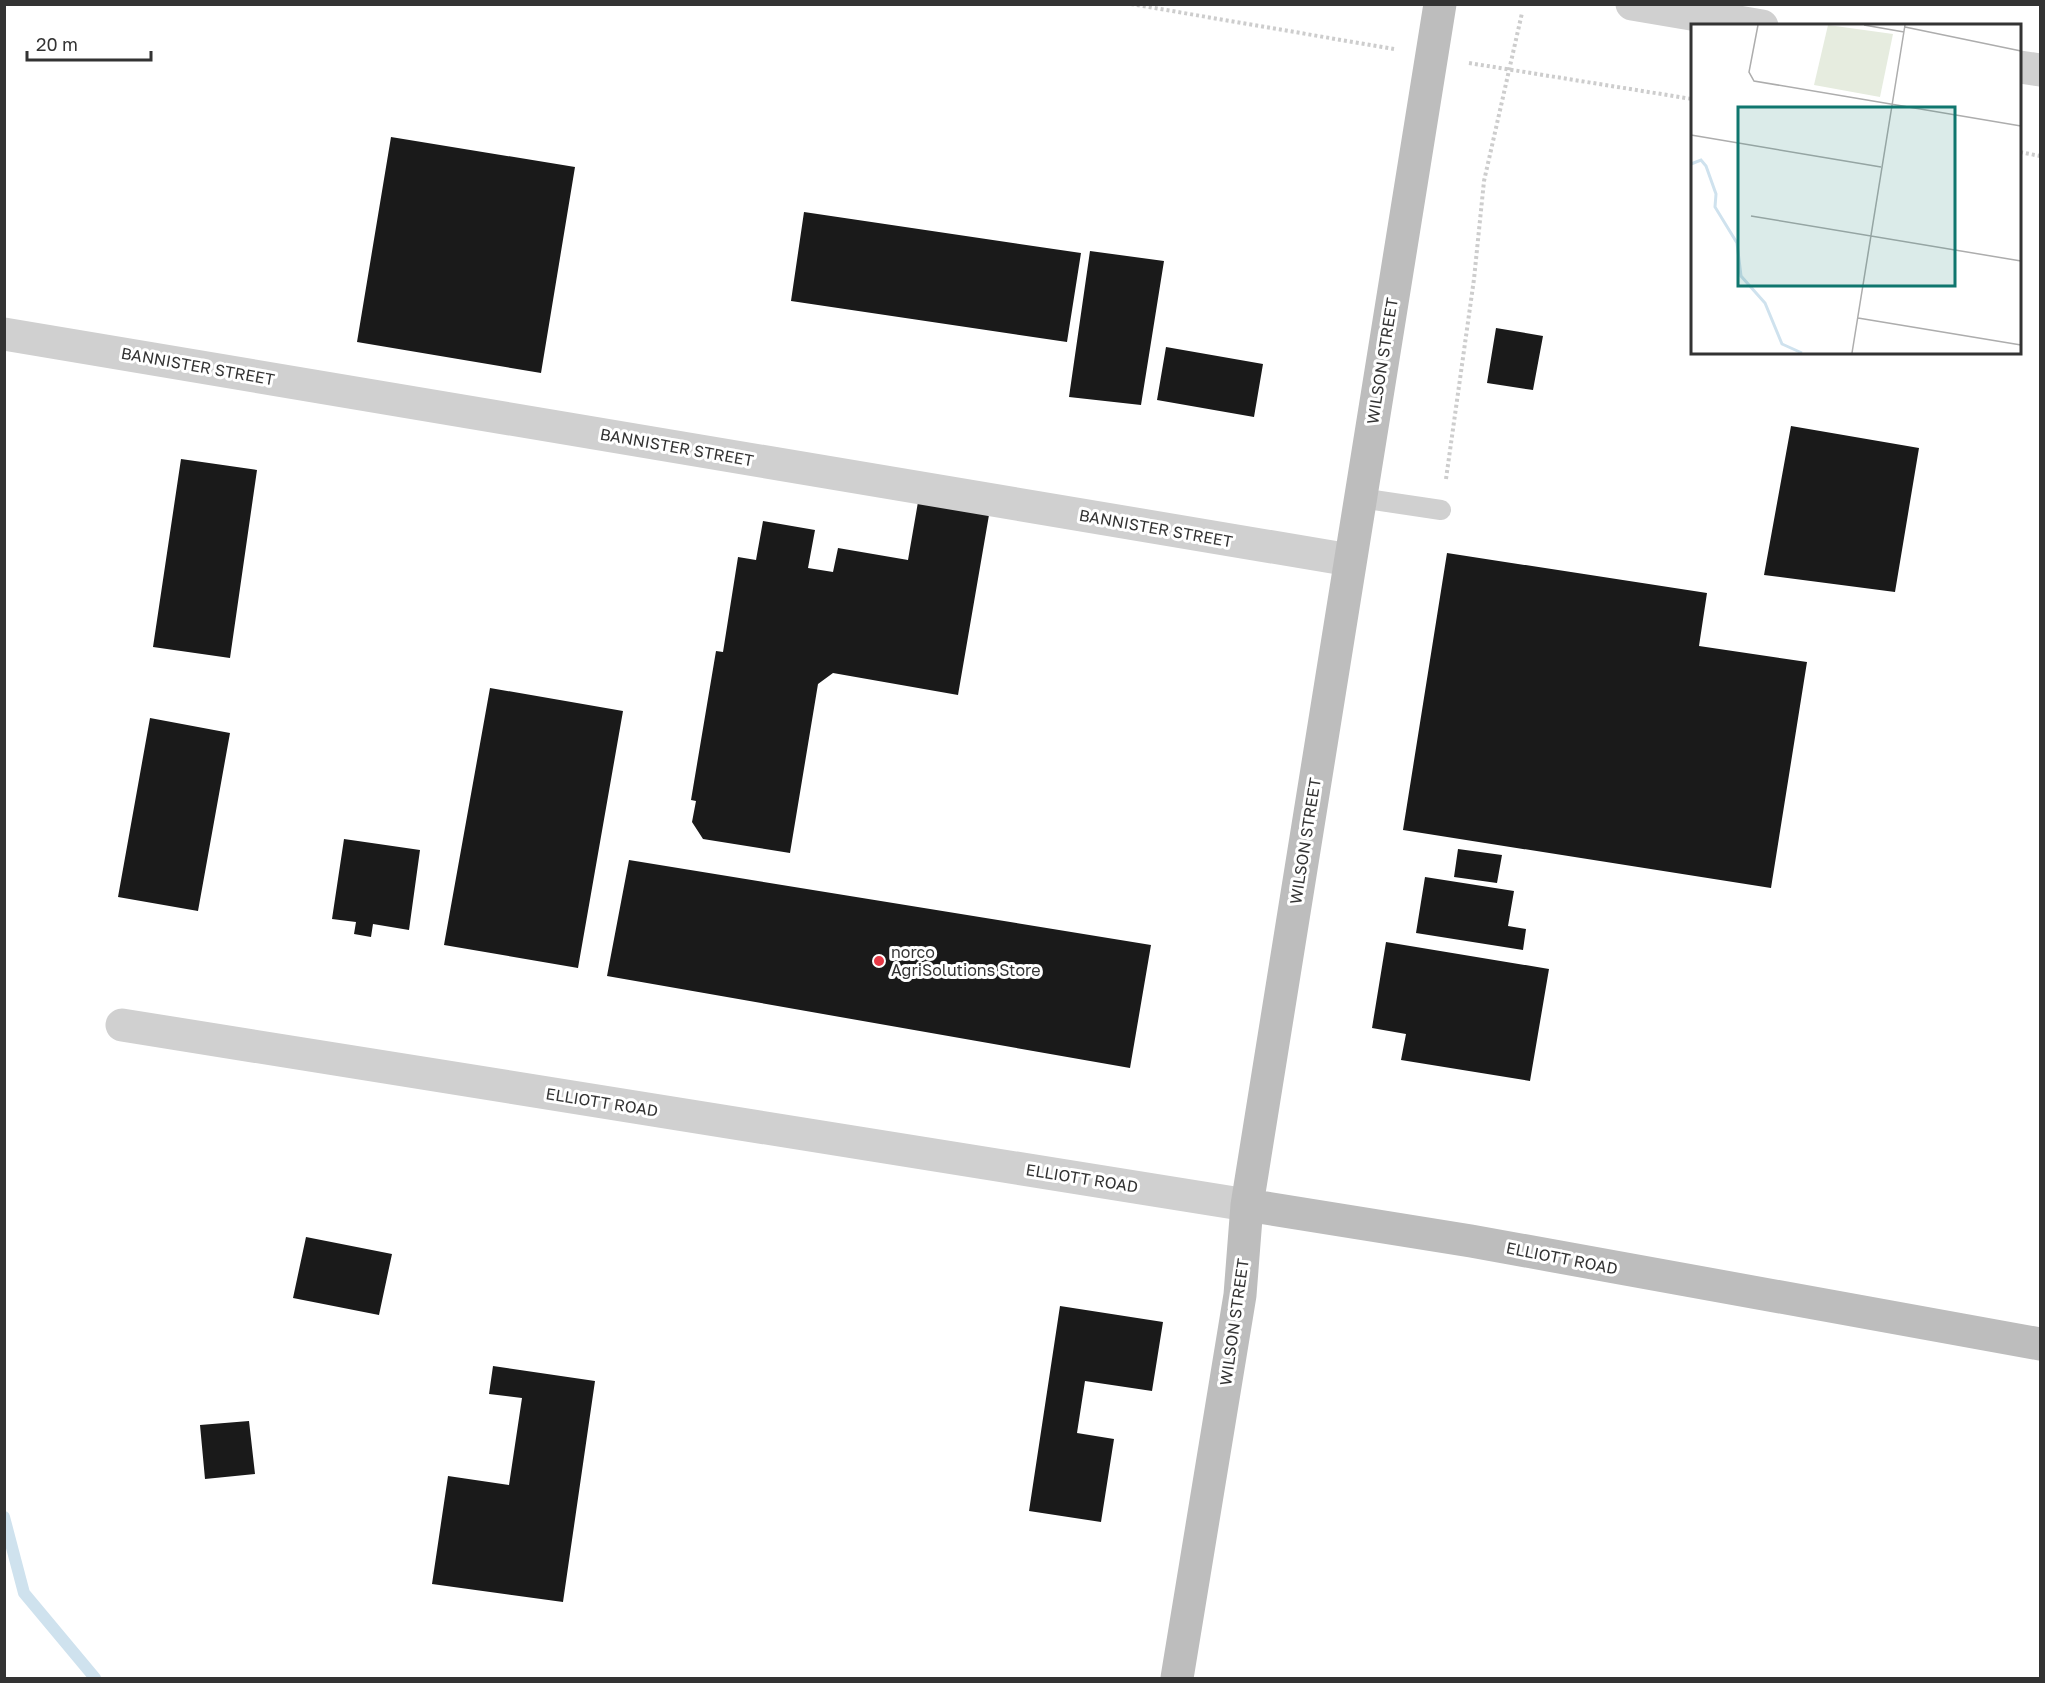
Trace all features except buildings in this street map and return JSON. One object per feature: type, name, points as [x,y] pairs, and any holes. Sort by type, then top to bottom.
[{"type":"street","name":"WILSON STREET","points":[[1177,1678],[1240,1296],[1247,1205],[1440,4]]},
{"type":"street","points":[[1632,4],[1750,24]]},
{"type":"street","points":[[2021,67],[2040,70]]},
{"type":"street","name":"BANNISTER STREET","points":[[4,334],[1350,560]]},
{"type":"street","name":"ELLIOTT ROAD","points":[[122,1025],[1471,1241],[2040,1344]]},
{"type":"lane","points":[[1360,498],[1441,510]]},
{"type":"path","points":[[1131,4],[1387,48]]},
{"type":"path","points":[[1441,510],[1474,279],[1484,181],[1522,14]]},
{"type":"path","points":[[1470,63],[1691,99]]},
{"type":"path","points":[[2021,152],[2040,156]]},
{"type":"waterway","points":[[4,1517],[24,1593],[95,1678]]},
{"type":"place","name":"norco AgriSolutions Store","points":[[879,961]]}]
